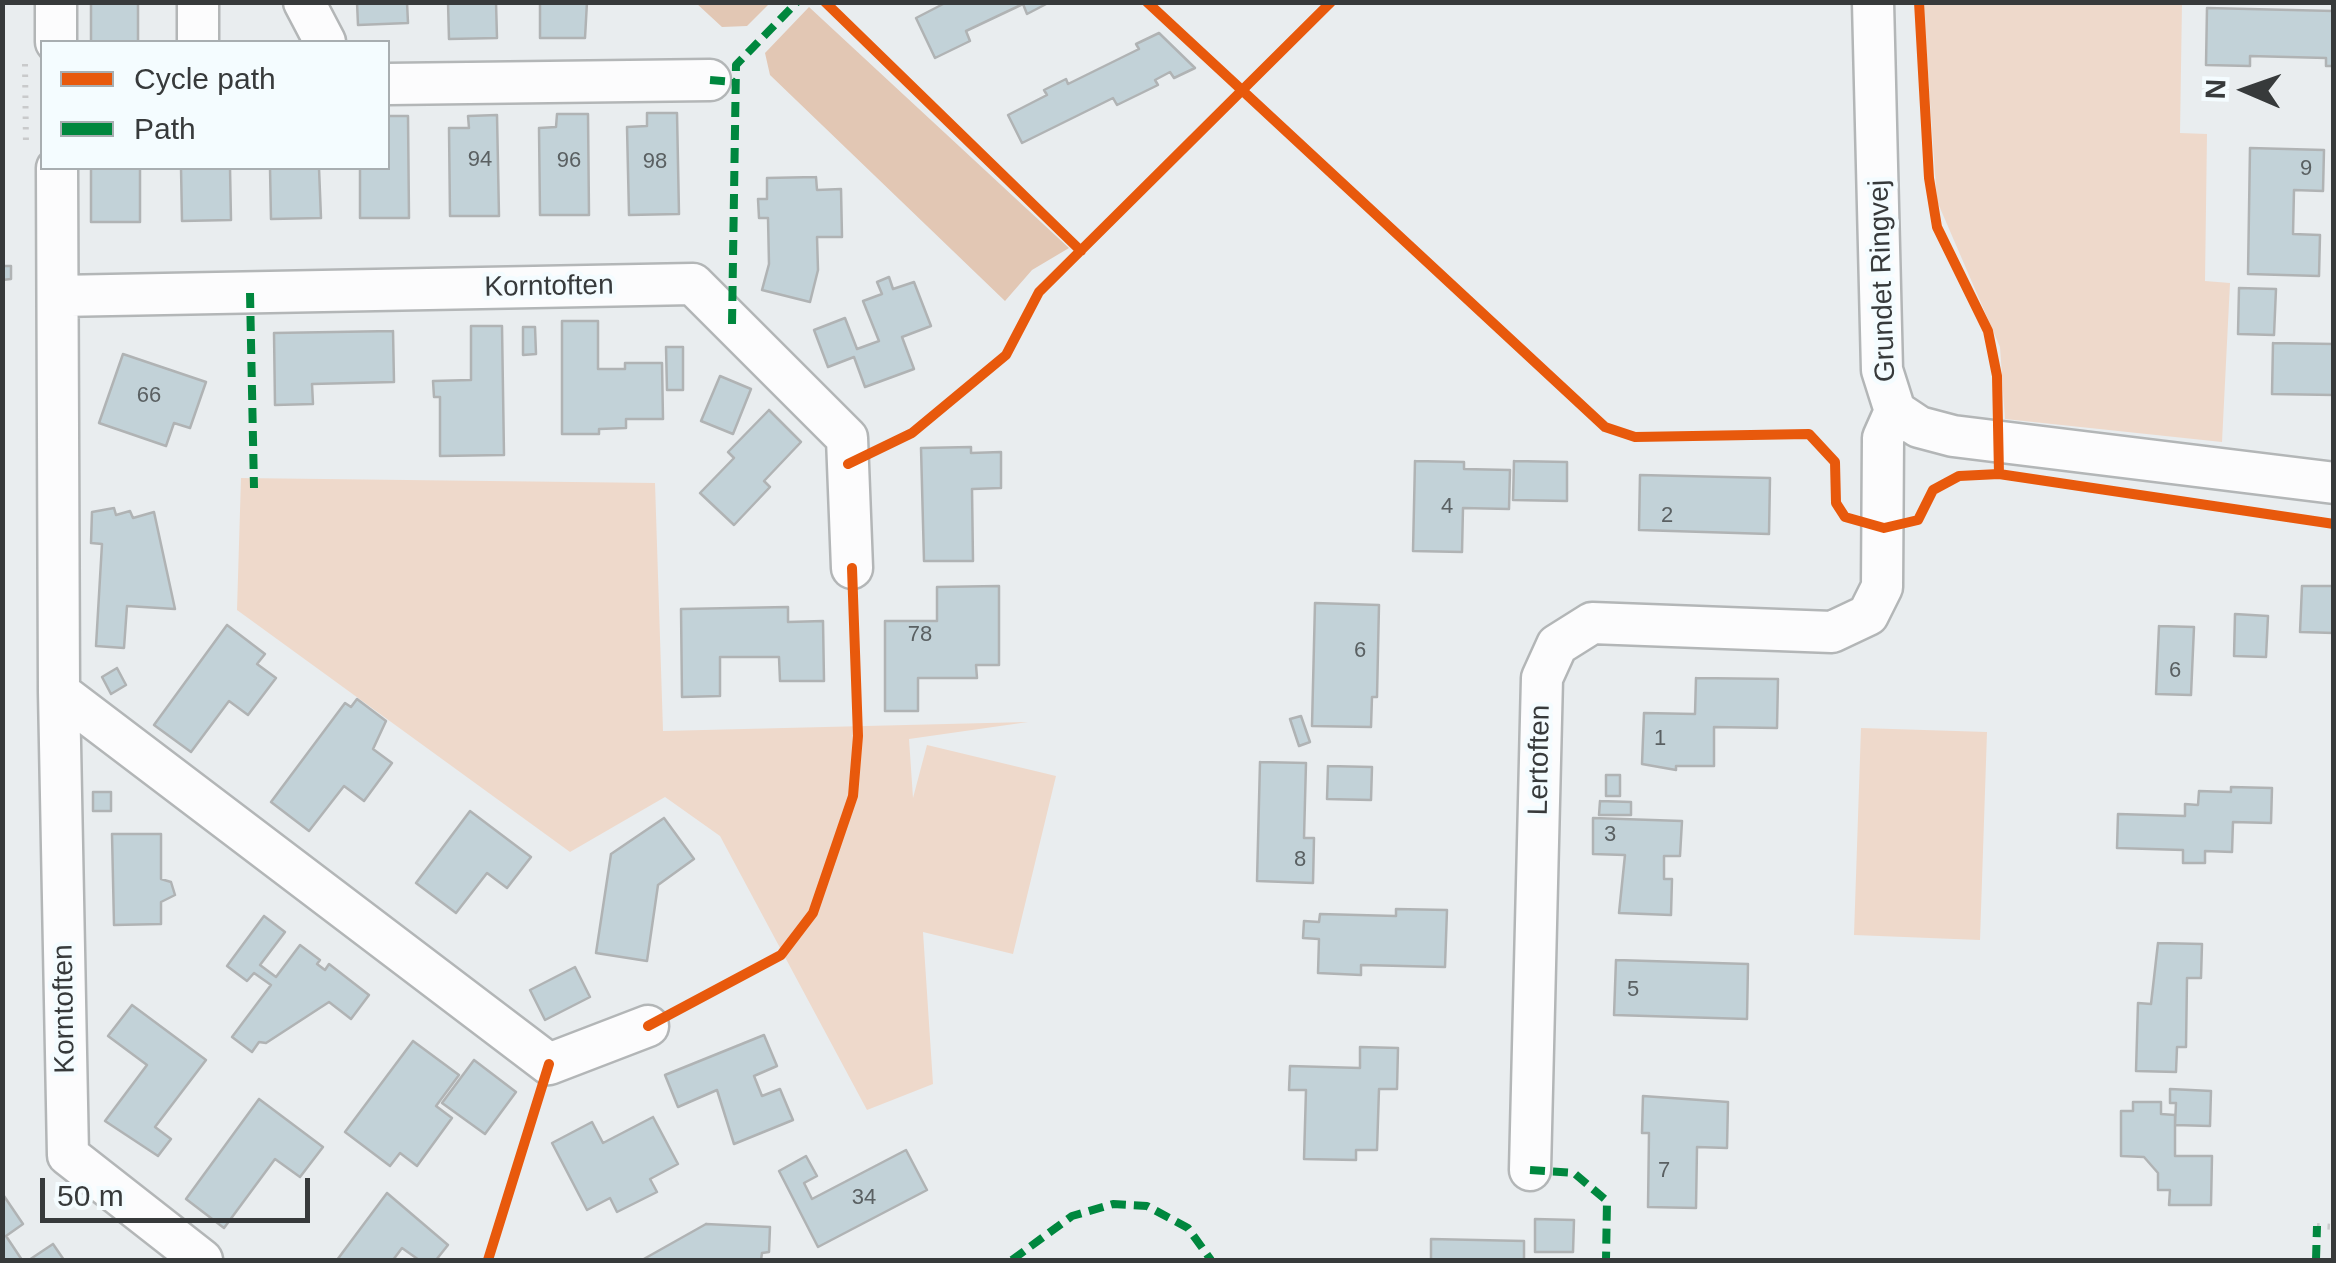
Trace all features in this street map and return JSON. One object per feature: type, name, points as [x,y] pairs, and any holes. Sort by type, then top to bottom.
[{"type":"street","points":[[56,2],[56,40]]},
{"type":"street","points":[[198,2],[198,40]]},
{"type":"street","points":[[304,2],[323,40]]},
{"type":"street","name":"Grundet Ringvej","points":[[1873,2],[1882,370],[1894,410],[1919,427],[1954,436],[2334,483]]},
{"type":"street","points":[[390,84],[710,80]]},
{"type":"street","name":"Korntoften","points":[[57,170],[59,692],[68,1155],[202,1260]]},
{"type":"street","name":"Korntoften","points":[[58,296],[692,284],[846,438],[852,568]]},
{"type":"street","name":"Lertoften","points":[[1530,1170],[1542,678],[1557,645],[1592,623],[1832,632],[1868,615],[1882,587],[1883,438],[1894,410]]},
{"type":"street","points":[[59,692],[549,1064],[648,1026]]},
{"type":"path","points":[[2317,1226],[2334,1226]]},
{"type":"shaded area","points":[[696,3],[770,3],[747,26],[722,27]]},
{"type":"shaded area","points":[[1923,3],[2182,3],[2180,133],[2207,134],[2205,281],[2230,283],[2222,442],[2005,419],[2000,347],[1937,201]]},
{"type":"shaded area","points":[[809,7],[1069,248],[1032,270],[1005,301],[770,75],[765,53]]},
{"type":"shaded area","points":[[241,478],[655,483],[663,731],[1028,722],[909,739],[913,798],[927,745],[1056,776],[1013,954],[923,932],[933,1084],[867,1110],[720,836],[665,797],[570,852],[237,610]]},
{"type":"shaded area","points":[[1861,728],[1987,732],[1980,940],[1854,935]]},
{"type":"building","points":[[91,2],[138,2],[138,40],[91,40]]},
{"type":"building","points":[[357,2],[407,2],[408,23],[358,25]]},
{"type":"building","points":[[448,2],[496,2],[497,38],[449,39]]},
{"type":"building","points":[[540,2],[587,2],[585,38],[540,38]]},
{"type":"building","points":[[947,2],[1050,2],[1027,14],[1023,4],[966,31],[970,41],[935,58],[916,18]]},
{"type":"building","points":[[2207,8],[2334,11],[2334,66],[2326,66],[2326,58],[2250,56],[2250,66],[2206,65]]},
{"type":"building","points":[[1159,33],[1195,68],[1174,78],[1170,72],[1155,80],[1158,85],[1117,105],[1113,98],[1022,143],[1008,115],[1047,95],[1044,90],[1066,79],[1068,84],[1139,49],[1136,44]]},
{"type":"building","points":[[647,113],[677,113],[679,214],[629,215],[627,127],[647,126]]},
{"type":"building","points":[[557,114],[588,114],[589,215],[540,215],[539,128],[556,127]]},
{"type":"building","points":[[497,115],[499,216],[450,216],[449,128],[469,128],[468,116]]},
{"type":"building","points":[[390,116],[408,116],[409,218],[360,218],[360,170],[390,170]]},
{"type":"building","points":[[2250,148],[2324,150],[2323,191],[2294,190],[2293,234],[2320,235],[2319,276],[2248,274]]},
{"type":"building","points":[[91,170],[140,170],[140,222],[91,222]]},
{"type":"building","points":[[181,170],[230,170],[231,220],[182,221]]},
{"type":"building","points":[[270,170],[319,170],[321,218],[271,219]]},
{"type":"building","points":[[816,177],[817,190],[841,189],[842,237],[817,237],[818,270],[810,302],[762,290],[769,264],[768,218],[759,218],[758,199],[767,199],[767,178]]},
{"type":"building","points":[[2,266],[11,266],[11,279],[2,280]]},
{"type":"building","points":[[889,277],[893,289],[914,282],[931,326],[902,337],[914,369],[865,387],[854,357],[828,367],[814,330],[845,318],[857,349],[879,341],[863,301],[882,294],[877,282]]},
{"type":"building","points":[[2239,288],[2276,289],[2274,335],[2238,334]]},
{"type":"building","points":[[562,321],[598,321],[598,369],[625,369],[625,363],[662,363],[663,419],[626,419],[626,428],[599,429],[599,434],[562,434]]},
{"type":"building","points":[[471,326],[502,326],[504,455],[440,456],[440,397],[434,397],[433,381],[471,380]]},
{"type":"building","points":[[523,327],[535,327],[536,354],[523,355]]},
{"type":"building","points":[[393,331],[394,382],[312,384],[313,404],[275,405],[274,333]]},
{"type":"building","points":[[2273,343],[2334,344],[2334,395],[2272,394]]},
{"type":"building","points":[[666,347],[683,347],[683,390],[667,390]]},
{"type":"building","points":[[123,354],[206,382],[190,428],[174,423],[166,446],[99,423]]},
{"type":"building","points":[[720,376],[751,389],[733,434],[701,421]]},
{"type":"building","points":[[769,410],[801,442],[764,481],[770,487],[734,525],[700,493],[734,458],[728,452]]},
{"type":"building","points":[[971,447],[971,453],[1001,452],[1001,488],[972,489],[973,561],[924,561],[921,448]]},
{"type":"building","points":[[1415,461],[1464,462],[1464,469],[1510,470],[1509,509],[1463,508],[1462,552],[1413,551]]},
{"type":"building","points":[[1514,461],[1567,462],[1567,501],[1513,500]]},
{"type":"building","points":[[1640,475],[1770,478],[1769,534],[1639,530]]},
{"type":"building","points":[[114,508],[116,515],[130,511],[133,518],[154,512],[175,609],[127,606],[124,648],[96,646],[102,544],[91,543],[92,512]]},
{"type":"building","points":[[999,586],[999,665],[976,665],[977,678],[918,678],[918,711],[885,711],[885,621],[937,621],[937,587]]},
{"type":"building","points":[[2302,586],[2334,586],[2334,633],[2300,632]]},
{"type":"building","points":[[1315,603],[1379,605],[1377,697],[1372,697],[1371,727],[1312,726]]},
{"type":"building","points":[[788,607],[788,622],[823,621],[824,681],[780,681],[779,657],[720,657],[720,696],[682,697],[681,609]]},
{"type":"building","points":[[2235,614],[2268,616],[2266,657],[2234,656]]},
{"type":"building","points":[[227,625],[265,654],[257,664],[276,678],[248,715],[229,701],[191,752],[154,725]]},
{"type":"building","points":[[2159,626],[2194,627],[2191,695],[2156,694]]},
{"type":"building","points":[[117,668],[126,685],[111,694],[102,677]]},
{"type":"building","points":[[1696,678],[1778,679],[1777,728],[1714,727],[1714,766],[1676,766],[1676,770],[1642,764],[1644,713],[1695,714]]},
{"type":"building","points":[[357,699],[386,721],[373,749],[392,763],[364,801],[344,786],[309,831],[271,802],[345,703],[351,707]]},
{"type":"building","points":[[1301,716],[1310,742],[1299,746],[1290,719]]},
{"type":"building","points":[[1260,762],[1306,763],[1304,838],[1314,838],[1313,883],[1257,881]]},
{"type":"building","points":[[1328,766],[1372,767],[1371,800],[1327,799]]},
{"type":"building","points":[[1606,775],[1620,775],[1620,796],[1606,796]]},
{"type":"building","points":[[2231,787],[2272,788],[2271,823],[2233,822],[2232,852],[2205,851],[2205,863],[2183,863],[2183,850],[2117,848],[2118,814],[2185,816],[2185,804],[2198,805],[2199,791],[2231,792]]},
{"type":"building","points":[[93,792],[111,792],[111,811],[93,811]]},
{"type":"building","points":[[1600,801],[1631,802],[1631,815],[1599,815]]},
{"type":"building","points":[[470,811],[531,857],[507,888],[487,873],[456,913],[416,883]]},
{"type":"building","points":[[664,818],[694,859],[658,885],[647,961],[596,953],[611,854]]},
{"type":"building","points":[[1593,818],[1682,821],[1680,856],[1664,856],[1664,879],[1672,879],[1671,915],[1619,913],[1625,855],[1593,854]]},
{"type":"building","points":[[112,834],[161,834],[161,879],[171,882],[175,895],[161,902],[161,924],[114,925]]},
{"type":"building","points":[[1396,909],[1447,910],[1445,967],[1361,965],[1361,975],[1318,973],[1319,939],[1303,938],[1304,921],[1319,922],[1320,914],[1396,916]]},
{"type":"building","points":[[264,916],[285,932],[260,965],[276,977],[300,945],[320,960],[317,964],[325,970],[329,964],[369,995],[351,1019],[329,1002],[266,1043],[259,1042],[252,1052],[232,1037],[271,985],[254,973],[247,981],[227,966]]},
{"type":"building","points":[[2158,943],[2202,944],[2201,978],[2187,978],[2186,1047],[2177,1047],[2176,1072],[2136,1071],[2138,1003],[2151,1004]]},
{"type":"building","points":[[1616,960],[1748,964],[1747,1019],[1614,1015]]},
{"type":"building","points":[[575,967],[590,997],[545,1020],[530,990]]},
{"type":"building","points":[[132,1005],[206,1060],[155,1127],[171,1139],[158,1156],[105,1121],[147,1065],[108,1036]]},
{"type":"building","points":[[764,1035],[777,1066],[754,1076],[762,1096],[780,1089],[793,1120],[734,1144],[717,1090],[678,1107],[665,1075]]},
{"type":"building","points":[[413,1041],[459,1075],[436,1106],[452,1118],[417,1166],[400,1153],[390,1166],[345,1132]]},
{"type":"building","points":[[1360,1047],[1398,1048],[1397,1089],[1379,1089],[1377,1150],[1356,1150],[1356,1160],[1304,1159],[1306,1090],[1289,1090],[1290,1066],[1360,1068]]},
{"type":"building","points":[[474,1060],[516,1092],[485,1134],[442,1103]]},
{"type":"building","points":[[2170,1089],[2211,1091],[2210,1126],[2175,1125],[2176,1103],[2170,1103]]},
{"type":"building","points":[[1643,1096],[1728,1102],[1727,1148],[1697,1147],[1696,1208],[1648,1207],[1649,1133],[1642,1133]]},
{"type":"building","points":[[259,1099],[323,1147],[300,1177],[275,1159],[224,1228],[186,1199]]},
{"type":"building","points":[[2133,1102],[2161,1102],[2161,1114],[2175,1115],[2175,1156],[2212,1156],[2211,1205],[2169,1205],[2170,1190],[2158,1190],[2158,1173],[2144,1157],[2121,1156],[2121,1111],[2133,1111]]},
{"type":"building","points":[[653,1117],[678,1164],[650,1179],[657,1192],[617,1212],[610,1198],[587,1210],[552,1143],[592,1122],[603,1143]]},
{"type":"building","points":[[906,1150],[927,1190],[818,1247],[779,1171],[806,1156],[817,1176],[804,1183],[812,1199]]},
{"type":"building","points":[[387,1193],[448,1245],[436,1260],[419,1260],[402,1248],[393,1260],[337,1260]]},
{"type":"building","points":[[4,1196],[23,1224],[6,1236],[22,1260],[2,1260]]},
{"type":"building","points":[[1535,1219],[1574,1220],[1573,1252],[1535,1252]]},
{"type":"building","points":[[706,1224],[770,1227],[769,1252],[762,1253],[761,1260],[642,1260]]},
{"type":"building","points":[[1431,1239],[1524,1241],[1524,1260],[1431,1260]]},
{"type":"building","points":[[53,1244],[64,1260],[29,1260]]},
{"type":"marked path","points":[[732,324],[736,65],[797,2]]},
{"type":"marked path","points":[[710,80],[735,82]]},
{"type":"marked path","points":[[250,293],[254,488]]},
{"type":"marked path","points":[[1530,1170],[1574,1173],[1607,1201],[1606,1260]]},
{"type":"marked path","points":[[1012,1260],[1072,1216],[1113,1204],[1147,1206],[1188,1228],[1211,1260]]},
{"type":"marked path","points":[[2316,1260],[2317,1226]]},
{"type":"cycle path","points":[[825,2],[1081,251]]},
{"type":"cycle path","points":[[1147,2],[1605,427],[1635,437],[1809,434],[1835,462],[1836,503],[1845,517],[1884,528],[1918,520],[1933,490],[1959,476],[1999,474],[2334,524]]},
{"type":"cycle path","points":[[848,464],[912,433],[1006,355],[1039,292],[1331,2]]},
{"type":"cycle path","points":[[1919,2],[1929,178],[1937,227],[1988,331],[1997,376],[1999,474]]},
{"type":"cycle path","points":[[648,1026],[781,955],[813,913],[853,796],[858,736],[852,568]]},
{"type":"cycle path","points":[[488,1260],[549,1064]]}]
